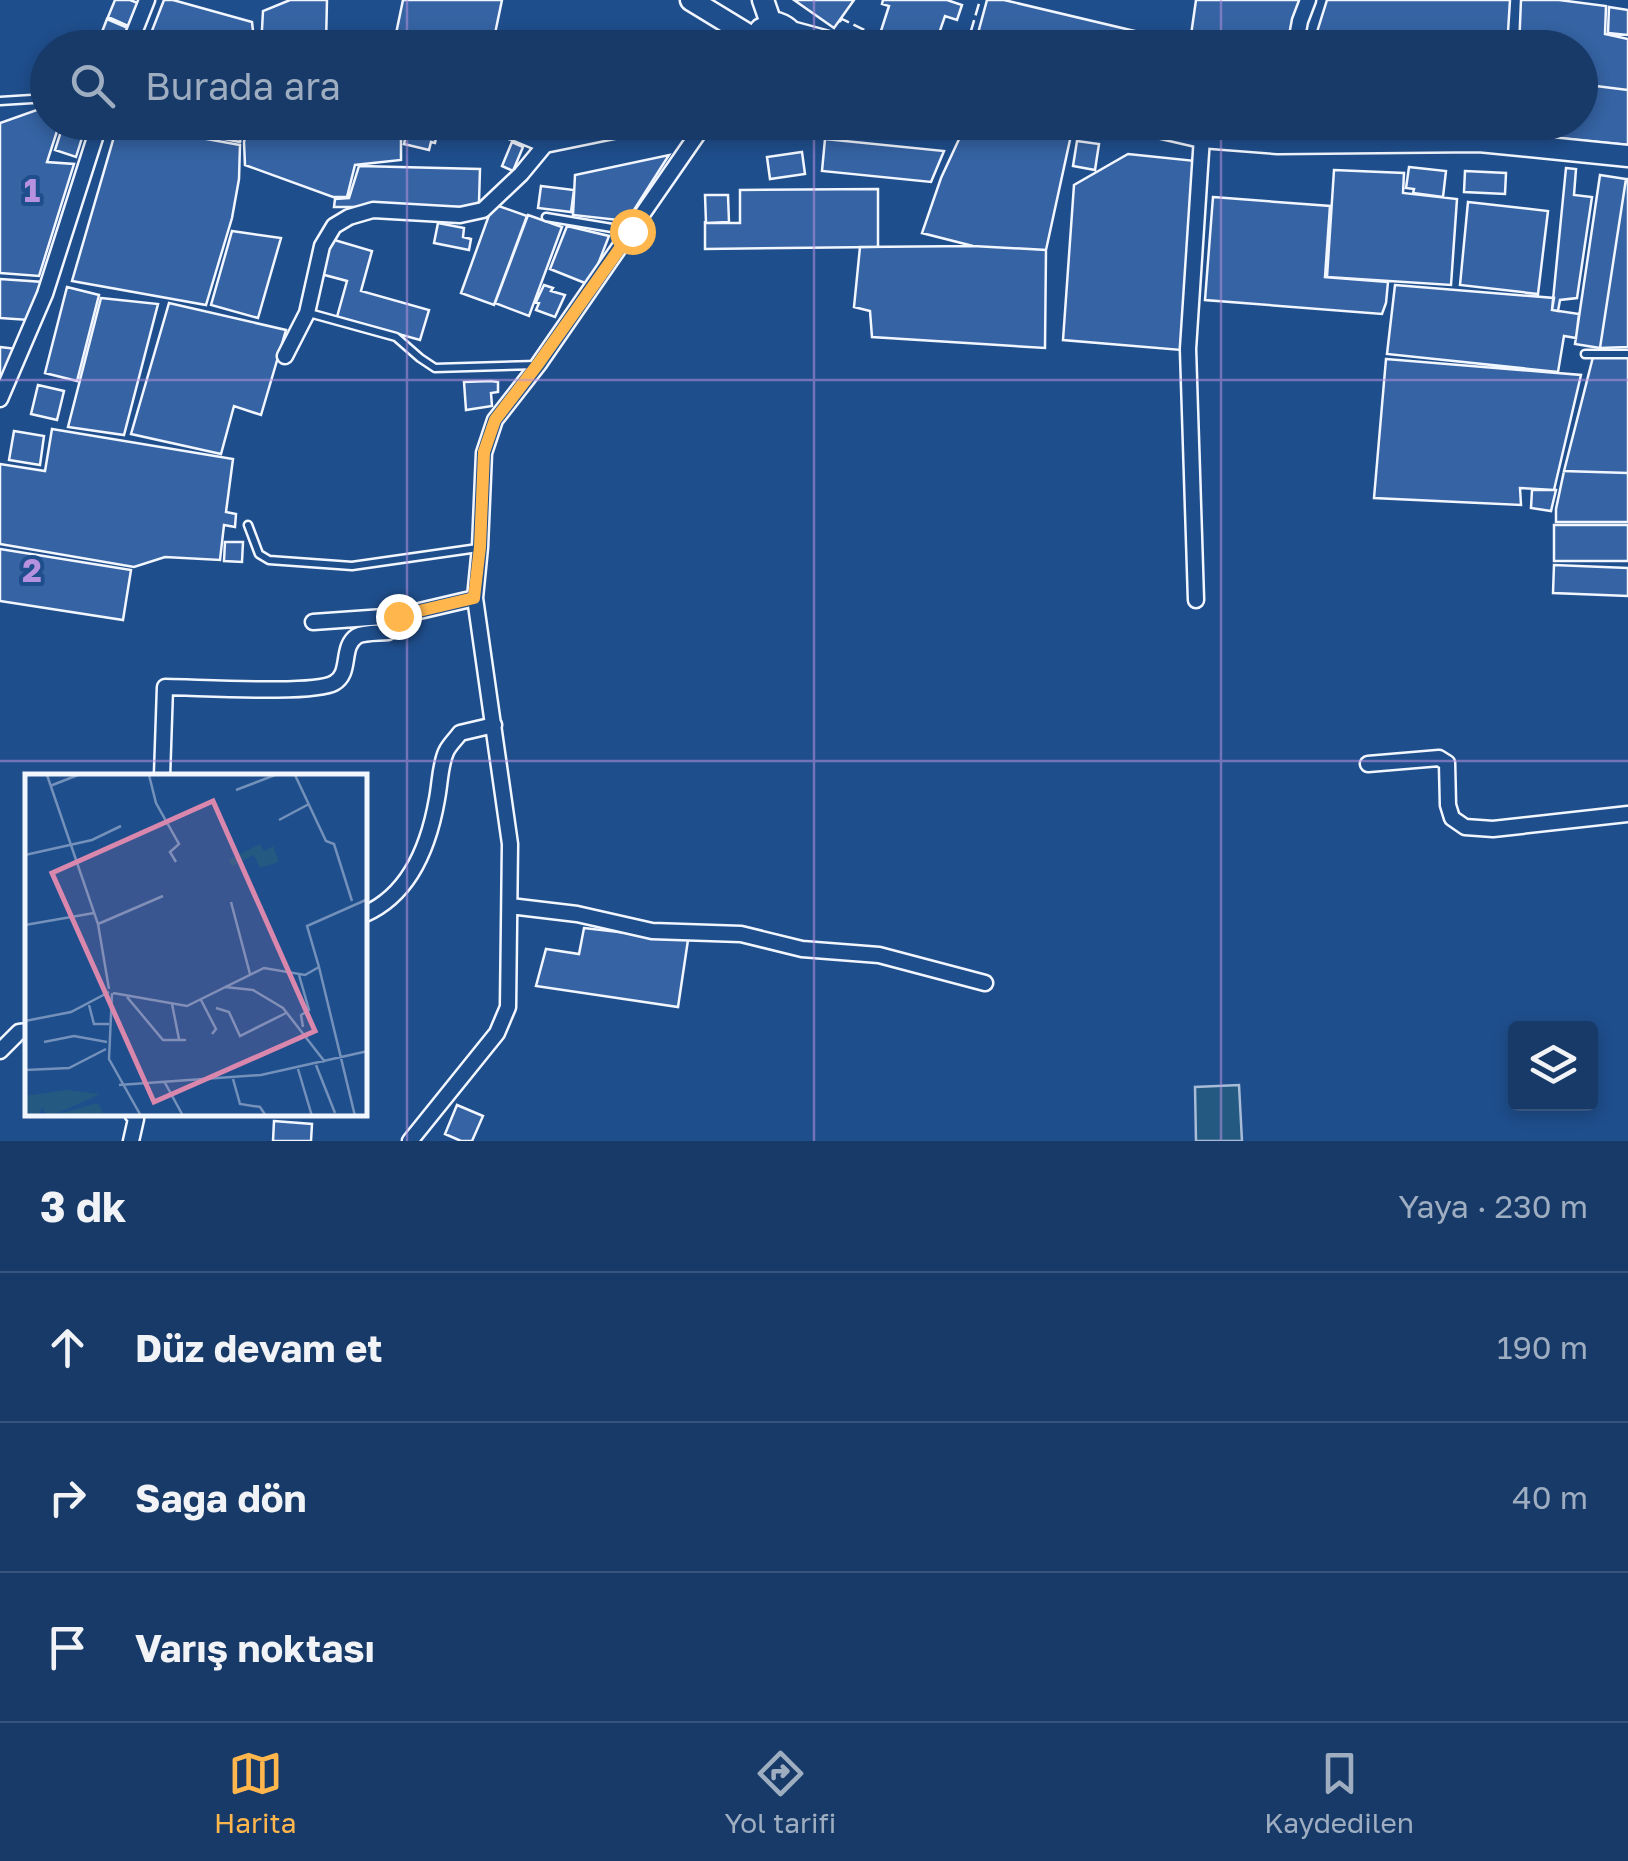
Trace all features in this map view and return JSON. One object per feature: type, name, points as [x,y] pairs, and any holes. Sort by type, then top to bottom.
[{"type":"street","points":[[135,30],[146,0]]},
{"type":"street","points":[[691,0],[736,30]]},
{"type":"street","points":[[763,0],[771,24]]},
{"type":"street","points":[[1298,30],[1308,0]]},
{"type":"street","points":[[761,30],[771,24],[782,25],[786,30]]},
{"type":"street","points":[[0,399],[45,294],[94,140]]},
{"type":"street","points":[[533,140],[545,145],[569,140]]},
{"type":"street","points":[[410,1141],[498,1033],[508,1007],[510,844],[474,598],[484,452],[495,420],[694,140]]},
{"type":"street","points":[[1196,600],[1188,349],[1202,140]]},
{"type":"street","points":[[1457,140],[1628,156]]},
{"type":"street","points":[[285,356],[307,313],[322,246],[334,226],[374,210],[460,215],[484,210],[545,145]]},
{"type":"street","points":[[313,622],[398,616],[474,598]]},
{"type":"street","points":[[162,774],[165,686],[295,689],[333,684],[344,674],[348,646],[358,635],[388,632],[398,616]]},
{"type":"street","points":[[368,913],[382,907],[406,884],[434,818],[446,752],[460,733],[494,725]]},
{"type":"street","points":[[1368,764],[1439,758],[1448,764],[1448,805],[1452,818],[1465,827],[1492,829],[1628,814]]},
{"type":"street","points":[[510,906],[577,914],[652,931],[741,934],[802,948],[879,955],[985,983]]},
{"type":"street","points":[[0,1051],[19,1032],[25,1031]]},
{"type":"street","points":[[131,1141],[134,1116]]},
{"type":"lane","points":[[0,101],[30,99]]},
{"type":"lane","points":[[546,217],[632,231]]},
{"type":"lane","points":[[307,313],[396,336],[435,368],[538,364]]},
{"type":"lane","points":[[1584,354],[1628,354]]},
{"type":"lane","points":[[248,525],[258,554],[269,560],[352,566],[480,547]]},
{"type":"shaded area","points":[[1239,1085],[1242,1141],[1196,1141],[1195,1087]]},
{"type":"building","points":[[115,0],[138,3],[128,26],[108,17]]},
{"type":"building","points":[[164,0],[173,0],[252,22],[253,30],[152,30]]},
{"type":"building","points":[[290,0],[327,0],[326,30],[262,30],[263,11]]},
{"type":"building","points":[[403,0],[502,0],[496,30],[397,30]]},
{"type":"building","points":[[794,0],[854,0],[834,28]]},
{"type":"building","points":[[883,0],[947,0],[962,5],[957,20],[945,16],[940,30],[881,30],[889,6],[882,4]]},
{"type":"building","points":[[987,0],[1004,0],[1130,30],[979,30]]},
{"type":"building","points":[[1196,0],[1302,0],[1295,30],[1192,30]]},
{"type":"building","points":[[1327,0],[1510,0],[1508,30],[1318,30]]},
{"type":"building","points":[[1521,0],[1606,6],[1605,34],[1628,39],[1628,90],[1598,86],[1598,30],[1520,30]]},
{"type":"building","points":[[1609,7],[1628,10],[1628,35],[1608,33]]},
{"type":"building","points":[[107,19],[128,28],[127,30],[103,30]]},
{"type":"building","points":[[1598,86],[1628,90],[1628,145],[1578,140],[1598,140]]},
{"type":"building","points":[[30,112],[30,140],[54,140],[47,162],[74,164],[39,276],[0,273],[0,123]]},
{"type":"building","points":[[58,140],[81,140],[76,157],[55,150]]},
{"type":"building","points":[[113,140],[212,140],[240,145],[232,218],[206,305],[72,281]]},
{"type":"building","points":[[401,140],[401,160],[355,165],[347,197],[333,197],[245,165],[244,142]]},
{"type":"building","points":[[405,140],[436,140],[429,150],[404,144]]},
{"type":"building","points":[[825,140],[944,151],[931,182],[822,171]]},
{"type":"building","points":[[959,140],[1070,140],[1046,250],[973,246],[922,233]]},
{"type":"building","points":[[1077,141],[1099,144],[1095,170],[1073,166]]},
{"type":"building","points":[[512,142],[523,147],[513,171],[502,166]]},
{"type":"building","points":[[802,152],[805,174],[770,179],[767,157]]},
{"type":"building","points":[[1128,154],[1196,161],[1181,350],[1063,340],[1074,185]]},
{"type":"building","points":[[669,155],[627,221],[573,215],[575,175]]},
{"type":"building","points":[[359,166],[480,169],[479,202],[470,207],[334,207],[335,199],[349,198]]},
{"type":"building","points":[[1409,167],[1446,171],[1443,197],[1413,193],[1414,189],[1406,188]]},
{"type":"building","points":[[1566,168],[1576,169],[1574,195],[1592,197],[1577,298],[1560,300],[1558,311],[1552,310]]},
{"type":"building","points":[[1334,170],[1404,173],[1403,193],[1457,199],[1451,285],[1327,277]]},
{"type":"building","points":[[1465,171],[1506,173],[1505,194],[1464,192]]},
{"type":"building","points":[[1600,175],[1626,179],[1600,348],[1575,344]]},
{"type":"building","points":[[1626,179],[1628,347],[1600,348]]},
{"type":"building","points":[[541,186],[574,190],[571,212],[538,208]]},
{"type":"building","points":[[878,189],[878,247],[705,249],[705,221],[740,223],[740,190]]},
{"type":"building","points":[[705,195],[728,195],[729,222],[706,223]]},
{"type":"building","points":[[1213,197],[1330,206],[1325,277],[1388,282],[1382,314],[1205,300]]},
{"type":"building","points":[[1468,202],[1548,211],[1538,294],[1460,285]]},
{"type":"building","points":[[493,204],[527,216],[494,305],[461,293]]},
{"type":"building","points":[[528,215],[562,227],[529,316],[495,303]]},
{"type":"building","points":[[438,223],[464,228],[463,237],[471,239],[469,250],[434,243]]},
{"type":"building","points":[[567,226],[609,236],[590,285],[550,269]]},
{"type":"building","points":[[232,231],[281,238],[258,318],[211,305]]},
{"type":"building","points":[[331,239],[372,251],[361,291],[429,310],[420,340],[337,317],[347,281],[321,274]]},
{"type":"building","points":[[860,247],[1046,250],[1045,348],[872,337],[870,311],[854,307]]},
{"type":"building","points":[[0,279],[43,282],[29,320],[0,318]]},
{"type":"building","points":[[544,285],[565,295],[555,317],[536,310]]},
{"type":"building","points":[[1395,285],[1554,298],[1552,310],[1579,314],[1576,338],[1564,336],[1558,372],[1387,354]]},
{"type":"building","points":[[67,287],[99,295],[77,381],[45,373]]},
{"type":"building","points":[[101,298],[158,304],[124,435],[68,427]]},
{"type":"building","points":[[169,303],[286,330],[261,415],[234,406],[221,454],[131,434]]},
{"type":"building","points":[[0,347],[17,349],[0,388]]},
{"type":"building","points":[[1593,357],[1628,357],[1628,473],[1564,471]]},
{"type":"building","points":[[1386,359],[1581,375],[1554,490],[1520,488],[1521,505],[1374,498]]},
{"type":"building","points":[[464,382],[498,382],[498,392],[491,393],[492,406],[466,410]]},
{"type":"building","points":[[38,385],[64,391],[57,420],[31,414]]},
{"type":"building","points":[[52,429],[233,459],[226,512],[236,514],[235,527],[224,525],[220,560],[165,557],[134,567],[0,544],[0,464],[45,471]]},
{"type":"building","points":[[14,431],[44,436],[40,465],[9,460]]},
{"type":"building","points":[[1564,471],[1628,473],[1628,522],[1556,522]]},
{"type":"building","points":[[1532,490],[1556,490],[1551,511],[1531,508]]},
{"type":"building","points":[[1554,525],[1628,525],[1628,561],[1554,561]]},
{"type":"building","points":[[225,542],[243,542],[242,562],[224,561]]},
{"type":"building","points":[[0,549],[131,570],[123,620],[0,601]]},
{"type":"building","points":[[1554,565],[1628,568],[1628,596],[1553,593]]},
{"type":"building","points":[[584,928],[688,940],[678,1007],[536,986],[546,949],[579,954]]},
{"type":"building","points":[[457,1105],[483,1116],[472,1141],[445,1134]]},
{"type":"building","points":[[274,1121],[312,1124],[311,1141],[273,1141]]},
{"type":"fence","points":[[971,30],[980,0]]},
{"type":"fence","points":[[839,22],[842,19],[865,30]]},
{"type":"route","points":[[398,616],[474,598],[484,452],[495,420],[632,231]]}]
